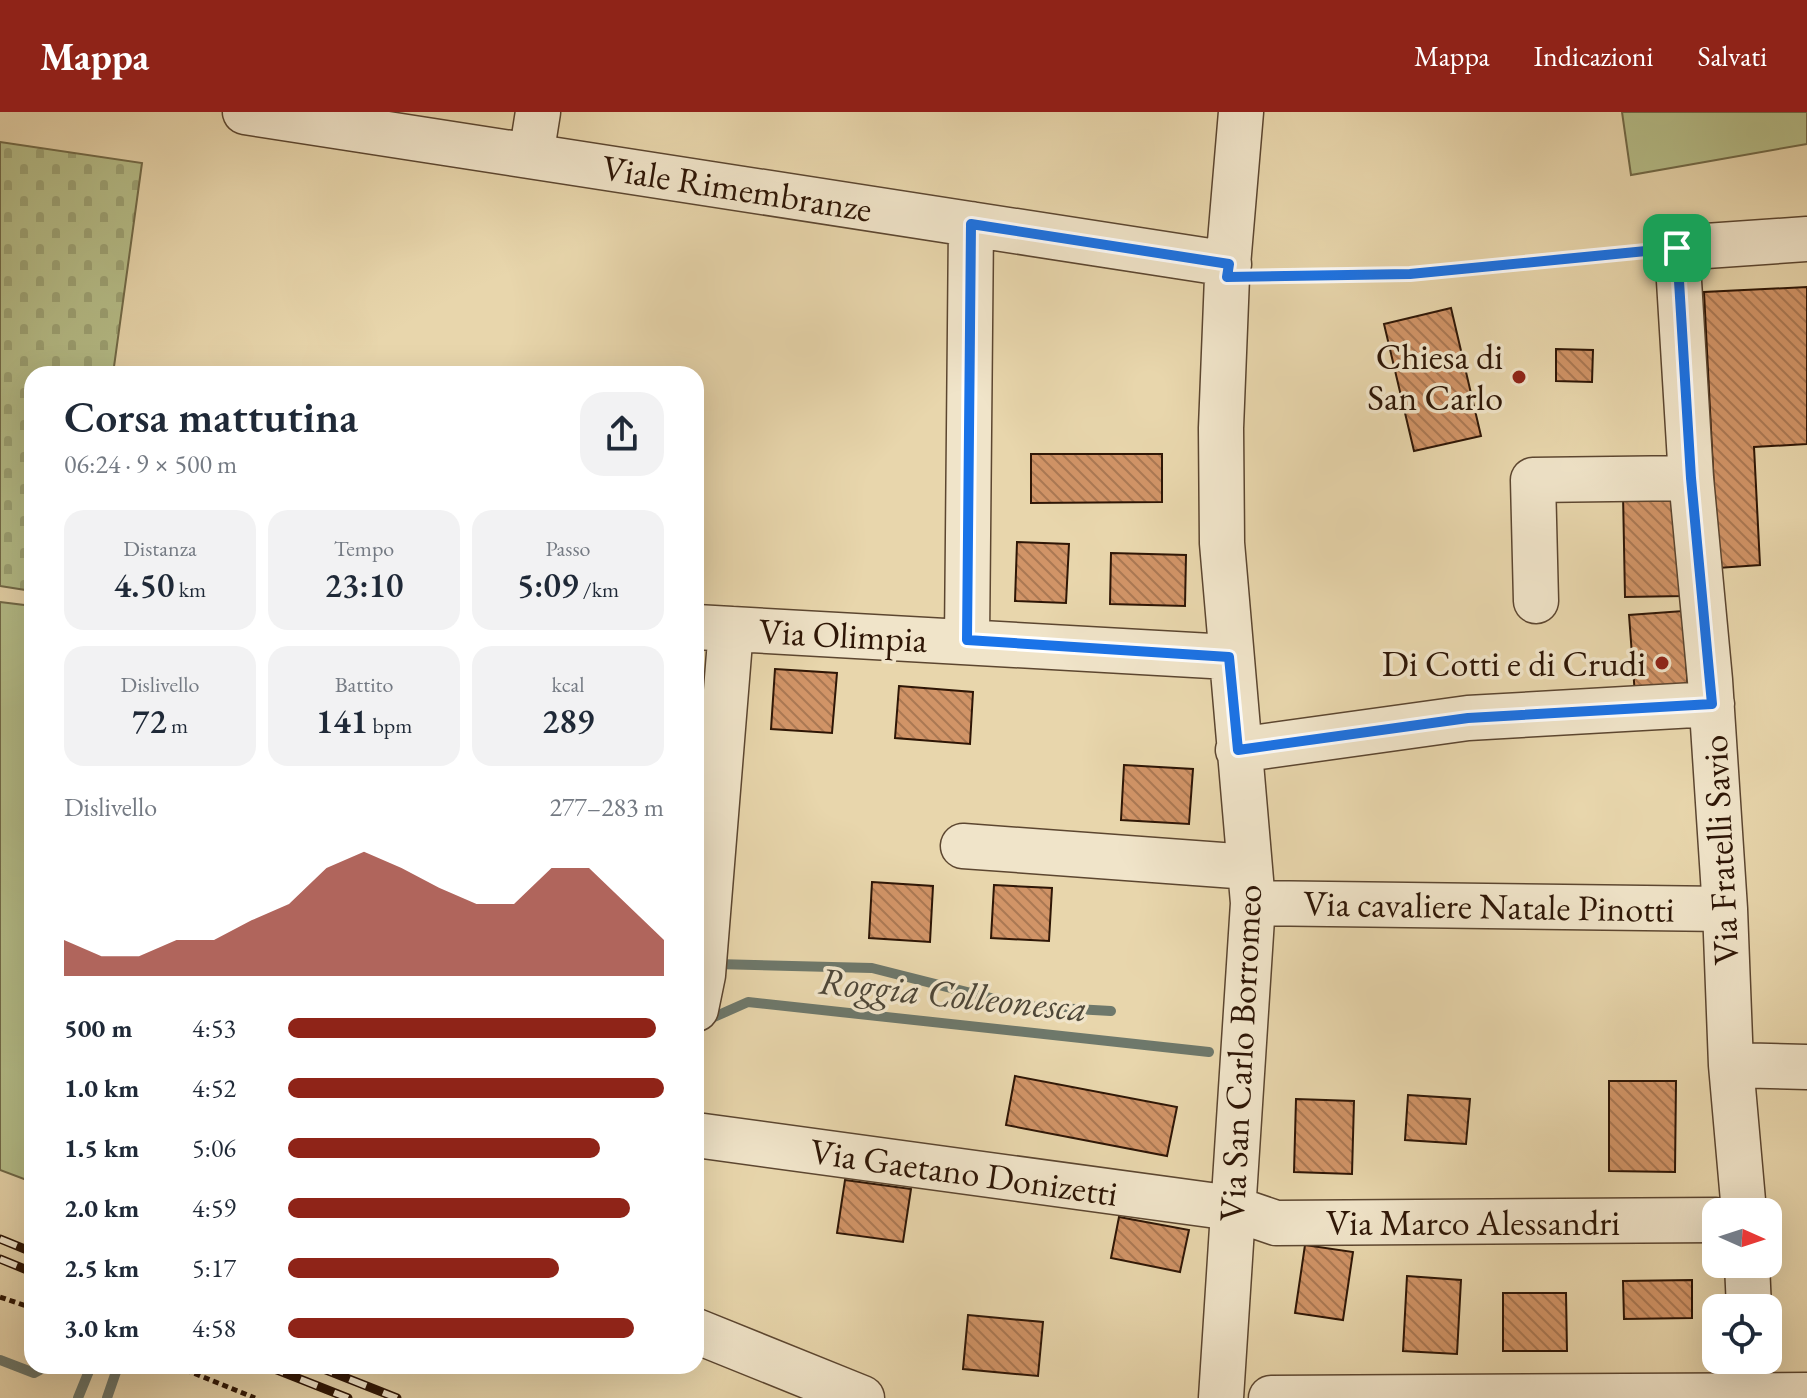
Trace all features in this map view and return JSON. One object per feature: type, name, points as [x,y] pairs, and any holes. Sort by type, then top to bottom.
[{"type":"street","name":"Viale Rimembranze","points":[[245,112],[971,224],[1228,271]]},
{"type":"street","points":[[531,156],[538,112]]},
{"type":"street","name":"Via San Carlo Borromeo","points":[[1221,1398],[1251,885],[1229,657],[1222,543],[1221,428],[1228,271],[1241,112]]},
{"type":"street","points":[[967,640],[971,224]]},
{"type":"street","points":[[1677,248],[1807,239]]},
{"type":"street","name":"Via Fratelli Savio","points":[[1677,248],[1691,478],[1712,704],[1731,1065],[1743,1198]]},
{"type":"street","points":[[1536,601],[1533,480],[1691,478]]},
{"type":"street","points":[[704,867],[714,628]]},
{"type":"street","name":"Via Olimpia","points":[[714,628],[1229,657]]},
{"type":"street","points":[[1238,750],[1468,718],[1712,704]]},
{"type":"street","name":"Via cavaliere Natale Pinotti","points":[[963,846],[1251,885],[1725,909]]},
{"type":"street","points":[[1731,1065],[1807,1067]]},
{"type":"street","name":"Via Gaetano Donizetti","points":[[704,1136],[1232,1208]]},
{"type":"street","name":"Via Marco Alessandri","points":[[1232,1208],[1276,1223],[1702,1220]]},
{"type":"street","points":[[704,1334],[862,1398]]},
{"type":"street","points":[[1271,1398],[1374,1397],[1752,1377],[1807,1395]]},
{"type":"path","points":[[1228,271],[1410,274],[1677,248]]},
{"type":"path","points":[[0,1297],[24,1305]]},
{"type":"path","points":[[196,1374],[255,1398]]},
{"type":"green space","points":[[1622,112],[1807,112],[1807,144],[1631,175]]},
{"type":"green space","points":[[0,142],[142,163],[114,366],[24,366],[24,590],[0,586]]},
{"type":"green space","points":[[0,602],[24,605],[24,1179],[0,1170]]},
{"type":"building","points":[[1807,287],[1807,444],[1754,447],[1760,565],[1718,568],[1704,292]]},
{"type":"building","points":[[1451,308],[1481,436],[1414,451],[1384,324]]},
{"type":"building","points":[[1556,349],[1593,350],[1592,382],[1556,381]]},
{"type":"building","points":[[1031,454],[1162,454],[1162,502],[1031,503]]},
{"type":"building","points":[[1682,493],[1684,596],[1625,597],[1623,494]]},
{"type":"building","points":[[1017,542],[1069,544],[1066,603],[1015,601]]},
{"type":"building","points":[[1111,553],[1186,555],[1185,606],[1110,604]]},
{"type":"building","points":[[1683,611],[1688,692],[1635,695],[1629,615]]},
{"type":"building","points":[[775,669],[837,673],[832,733],[771,729]]},
{"type":"building","points":[[899,686],[973,692],[970,744],[895,738]]},
{"type":"building","points":[[1124,765],[1193,769],[1189,824],[1121,820]]},
{"type":"building","points":[[872,882],[933,886],[930,942],[869,938]]},
{"type":"building","points":[[994,885],[1052,888],[1049,941],[991,938]]},
{"type":"building","points":[[1015,1076],[1177,1107],[1167,1156],[1006,1125]]},
{"type":"building","points":[[1609,1081],[1676,1081],[1675,1172],[1609,1171]]},
{"type":"building","points":[[1408,1095],[1470,1099],[1466,1144],[1405,1140]]},
{"type":"building","points":[[1296,1099],[1354,1101],[1352,1174],[1294,1172]]},
{"type":"building","points":[[845,1180],[911,1189],[903,1242],[837,1233]]},
{"type":"building","points":[[1119,1217],[1189,1230],[1180,1272],[1111,1258]]},
{"type":"building","points":[[1305,1245],[1353,1252],[1343,1320],[1295,1313]]},
{"type":"building","points":[[1407,1276],[1461,1280],[1457,1354],[1403,1351]]},
{"type":"building","points":[[1692,1280],[1692,1318],[1624,1319],[1623,1281]]},
{"type":"building","points":[[1503,1293],[1566,1293],[1567,1351],[1503,1351]]},
{"type":"building","points":[[968,1315],[1043,1322],[1038,1376],[963,1369]]},
{"type":"waterway","points":[[716,964],[872,968],[1022,1006],[1111,1011]]},
{"type":"waterway","name":"Roggia Colleonesca","points":[[705,1021],[748,1002],[1209,1052]]},
{"type":"waterway","points":[[0,1360],[24,1369]]},
{"type":"waterway","name":"Roggia Colleonesca","points":[[78,1398],[88,1374]]},
{"type":"waterway","name":"Roggia Colleonesca","points":[[107,1398],[115,1374]]},
{"type":"railway","points":[[0,1239],[24,1249]]},
{"type":"railway","points":[[0,1259],[24,1269]]},
{"type":"railway","points":[[287,1374],[348,1398]]},
{"type":"railway","points":[[336,1374],[397,1398]]},
{"type":"place","name":"Chiesa di San Carlo","points":[[1519,377]]},
{"type":"place","name":"Di Cotti e di Crudi","points":[[1662,663]]},
{"type":"route","points":[[971,224],[1229,264],[1227,277],[1410,274],[1677,248],[1691,478],[1712,704],[1468,718],[1238,750],[1229,657],[967,640],[971,224]]}]
